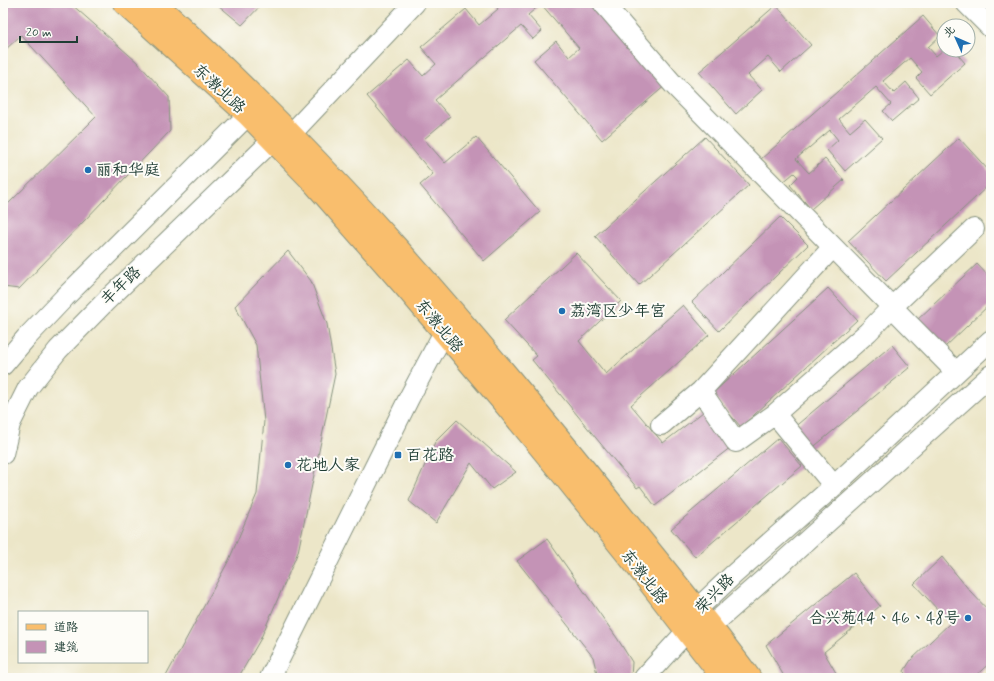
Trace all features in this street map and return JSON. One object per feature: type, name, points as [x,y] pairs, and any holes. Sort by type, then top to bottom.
[{"type":"main road","name":"东漖北路","points":[[124,3],[254,109]]},
{"type":"main road","name":"东漖北路","points":[[155,3],[198,42],[254,109],[282,137],[312,182],[564,443],[711,626],[750,678]]},
{"type":"main road","name":"东漖北路","points":[[451,325],[567,480],[723,678]]},
{"type":"street","name":"丰年路","points":[[3,454],[10,424],[28,388],[58,350],[106,301],[282,137],[415,3]]},
{"type":"street","points":[[603,3],[674,84],[956,372]]},
{"type":"street","points":[[966,3],[991,28]]},
{"type":"street","name":"丰年路","points":[[3,365],[60,302],[254,109]]},
{"type":"street","points":[[701,391],[736,442],[775,414],[868,332],[892,307],[974,229]]},
{"type":"street","points":[[661,425],[701,391],[833,247]]},
{"type":"street","points":[[270,678],[409,398],[451,325]]},
{"type":"street","name":"荣兴路","points":[[687,631],[697,609],[733,575],[834,486],[991,340]]},
{"type":"street","name":"荣兴路","points":[[687,631],[711,626],[991,375]]},
{"type":"street","points":[[775,414],[834,486]]},
{"type":"street","points":[[644,678],[687,631]]},
{"type":"building","name":"丽和华庭","points":[[3,3],[70,3],[137,62],[169,97],[170,131],[19,289],[3,287],[3,209],[96,117],[21,35],[3,52]]},
{"type":"building","points":[[220,3],[263,3],[242,25],[218,5]]},
{"type":"building","points":[[494,3],[597,3],[667,84],[602,140],[534,60],[556,41],[569,57],[579,48],[541,4],[528,15],[542,31],[533,39],[521,26],[435,100],[450,117],[424,139],[445,163],[476,137],[540,212],[484,261],[420,185],[433,174],[367,96],[409,60],[423,76],[436,64],[421,47],[466,9],[479,25],[498,9]]},
{"type":"building","points":[[776,5],[811,45],[781,72],[768,57],[748,75],[762,90],[736,114],[699,72]]},
{"type":"building","points":[[923,16],[936,31],[936,40],[928,47],[936,58],[961,58],[965,63],[930,94],[916,78],[922,72],[910,58],[883,81],[894,93],[906,82],[919,98],[892,121],[883,111],[891,104],[876,87],[839,119],[850,132],[865,119],[882,138],[845,171],[827,150],[838,140],[830,130],[796,159],[809,173],[825,159],[844,180],[811,209],[790,185],[798,177],[794,173],[782,183],[761,159]]},
{"type":"building","points":[[705,137],[749,185],[639,285],[595,236]]},
{"type":"building","points":[[959,138],[991,173],[991,183],[886,281],[848,241]]},
{"type":"building","points":[[780,217],[808,245],[719,331],[692,302]]},
{"type":"building","name":"花地人家","points":[[288,251],[311,281],[327,324],[335,374],[298,552],[260,640],[238,678],[165,678],[229,560],[257,494],[264,421],[256,345],[235,306]]},
{"type":"building","points":[[576,253],[621,301],[579,341],[606,374],[683,305],[709,335],[631,405],[663,443],[703,412],[731,447],[655,506],[640,486],[637,488],[532,360],[537,356],[504,320]]},
{"type":"building","points":[[977,264],[991,279],[991,303],[944,348],[917,320]]},
{"type":"building","points":[[828,288],[857,320],[741,427],[712,394]]},
{"type":"building","points":[[892,345],[910,367],[810,450],[792,429]]},
{"type":"building","points":[[457,420],[516,472],[492,489],[471,463],[436,523],[409,501],[435,442]]},
{"type":"building","points":[[778,438],[802,466],[695,557],[671,529]]},
{"type":"building","points":[[547,539],[617,638],[632,662],[631,678],[598,678],[593,657],[517,561]]},
{"type":"building","name":"合兴苑44、46、48号","points":[[942,557],[970,591],[991,613],[991,662],[973,678],[906,678],[904,671],[911,660],[950,623],[914,584]]},
{"type":"building","points":[[854,573],[880,606],[824,652],[839,678],[785,678],[766,645]]},
{"type":"place","name":"丽和华庭","points":[[88,170]]},
{"type":"place","name":"荔湾区少年宫","points":[[562,311]]},
{"type":"place","name":"百花路","points":[[398,455]]},
{"type":"place","name":"花地人家","points":[[288,465]]},
{"type":"place","name":"合兴苑44、46、48号","points":[[968,618]]}]
